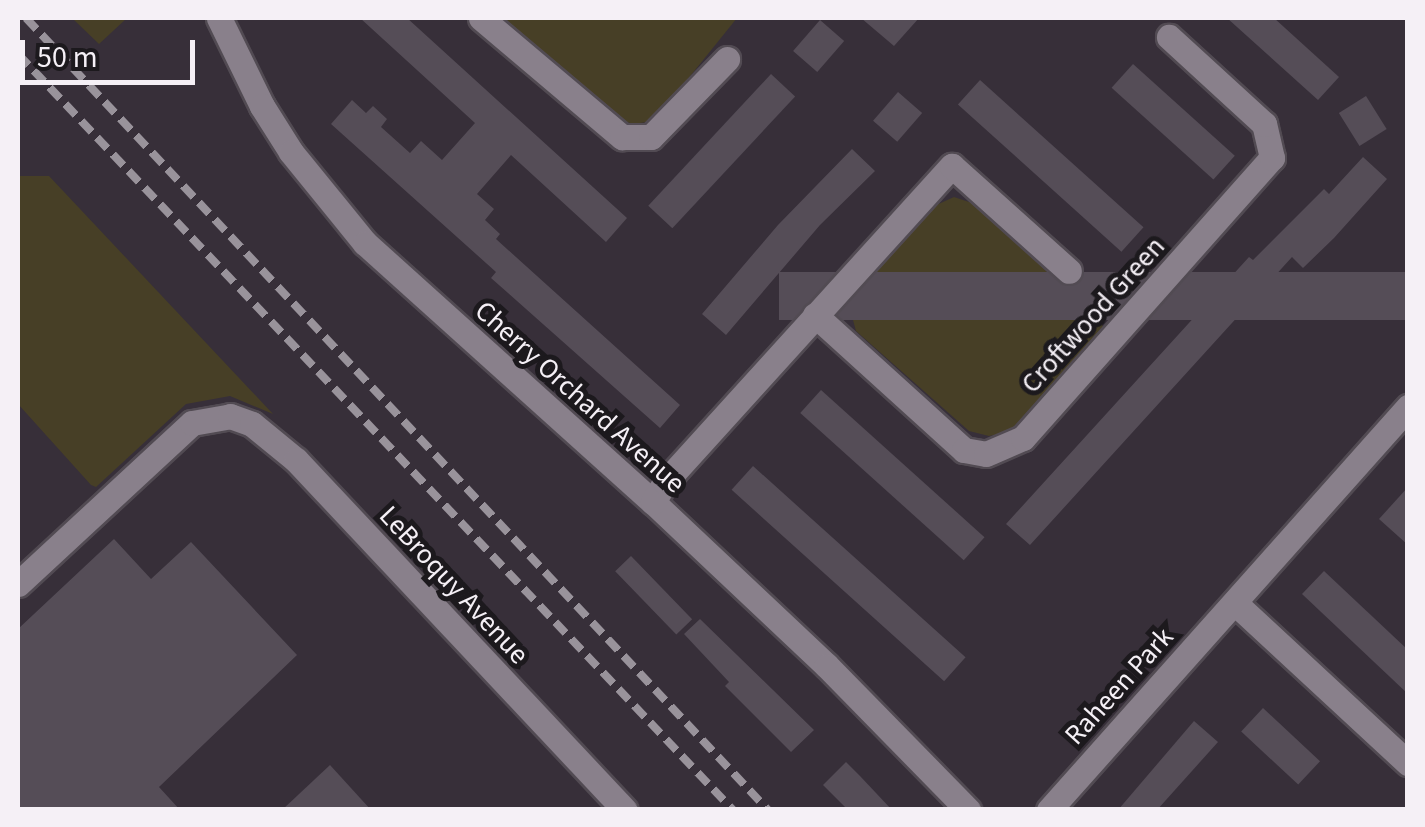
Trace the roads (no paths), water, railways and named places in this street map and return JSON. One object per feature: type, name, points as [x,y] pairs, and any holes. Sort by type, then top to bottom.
[{"type":"street","name":"Cherry Orchard Avenue","points":[[220,18],[262,106],[342,218],[394,271],[653,502],[827,666],[968,810]]},
{"type":"street","points":[[481,18],[622,137],[651,137],[727,59]]},
{"type":"street","name":"Croftwood Green","points":[[815,315],[964,450],[986,454],[1023,438],[1272,158],[1264,124],[1168,37]]},
{"type":"street","name":"Croftwood Green","points":[[653,502],[664,482],[952,166],[1069,270]]},
{"type":"street","name":"LeBroquy Avenue","points":[[18,584],[166,444],[192,424],[230,416],[272,436],[624,810]]},
{"type":"street","name":"Raheen Park","points":[[1049,810],[1403,419]]},
{"type":"street","points":[[1234,603],[1408,763]]},
{"type":"railway","points":[[26,18],[768,810]]},
{"type":"railway","points":[[18,54],[733,810]]}]
